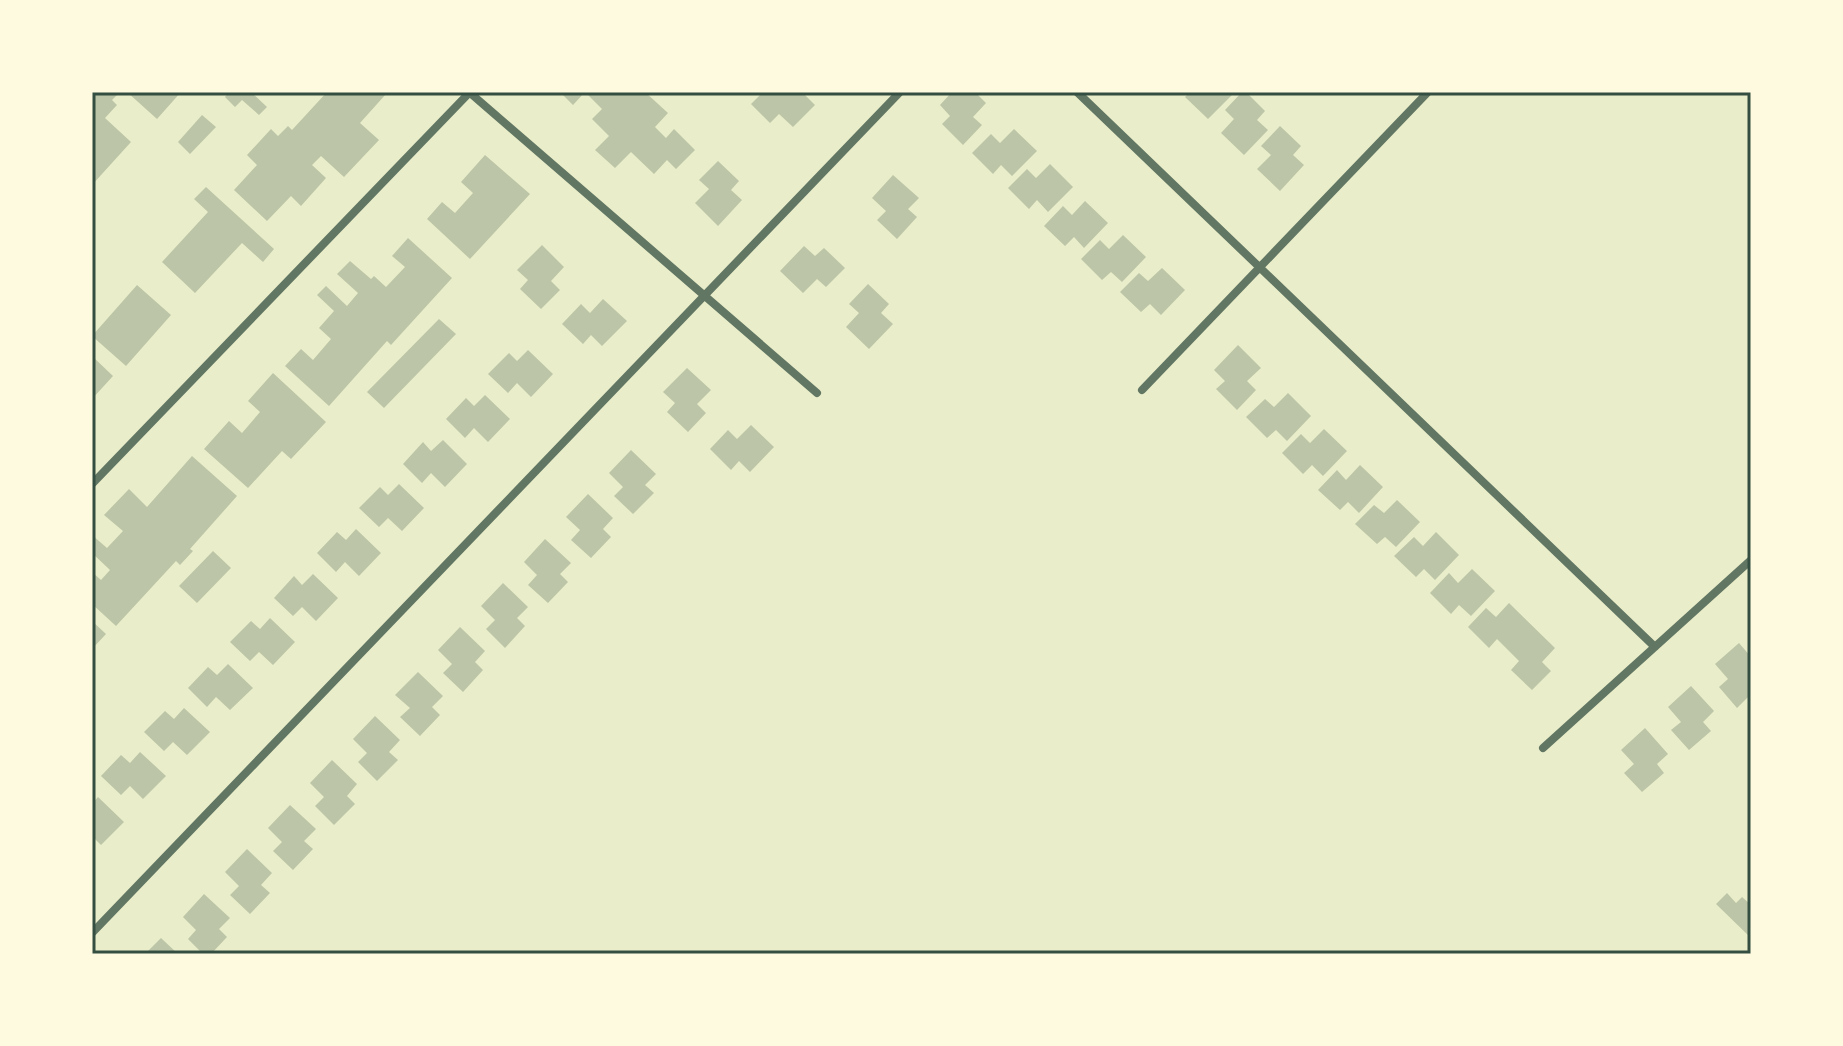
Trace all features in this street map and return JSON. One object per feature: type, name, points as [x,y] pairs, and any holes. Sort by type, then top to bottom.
[{"type":"street","points":[[92,484],[470,92],[817,393]]},
{"type":"street","points":[[92,933],[900,92]]},
{"type":"street","points":[[1077,92],[1655,647]]},
{"type":"street","points":[[1142,390],[1428,92]]},
{"type":"street","points":[[1543,748],[1751,560]]},
{"type":"building","points":[[92,92],[120,92],[112,100],[117,105],[105,118],[131,142],[92,185]]},
{"type":"building","points":[[127,92],[181,92],[157,119]]},
{"type":"building","points":[[229,92],[251,92],[267,107],[259,115],[242,100],[235,107],[225,97]]},
{"type":"building","points":[[327,92],[386,94],[360,123],[379,140],[344,177],[321,156],[312,165],[326,178],[301,206],[291,196],[267,221],[234,190],[257,165],[247,155],[271,129],[278,136],[288,126],[292,130]]},
{"type":"building","points":[[560,92],[585,92],[573,105]]},
{"type":"building","points":[[585,92],[645,92],[668,113],[655,127],[666,138],[674,129],[695,150],[676,169],[667,160],[654,174],[631,152],[615,168],[595,150],[609,136],[592,119],[602,109]]},
{"type":"building","points":[[763,92],[802,92],[815,105],[793,127],[779,114],[770,123],[751,104]]},
{"type":"building","points":[[952,92],[975,92],[986,103],[973,117],[982,125],[963,145],[942,124],[950,116],[940,105]]},
{"type":"building","points":[[1190,92],[1229,92],[1232,95],[1208,119],[1185,97]]},
{"type":"building","points":[[1242,92],[1246,92],[1265,111],[1257,120],[1268,130],[1244,155],[1221,133],[1234,119],[1225,110]]},
{"type":"building","points":[[202,115],[216,127],[190,154],[178,142]]},
{"type":"building","points":[[1280,126],[1301,146],[1293,155],[1304,165],[1280,191],[1257,169],[1271,155],[1261,146]]},
{"type":"building","points":[[1014,129],[1037,151],[1012,176],[1001,165],[993,174],[972,153],[991,134],[1000,143]]},
{"type":"building","points":[[485,155],[530,194],[470,259],[427,219],[442,202],[455,213],[473,193],[461,182]]},
{"type":"building","points":[[718,161],[739,181],[731,190],[742,200],[718,226],[695,203],[709,189],[699,180]]},
{"type":"building","points":[[1050,164],[1073,187],[1048,212],[1037,200],[1029,209],[1008,188],[1027,169],[1036,178]]},
{"type":"building","points":[[893,175],[919,198],[908,209],[917,217],[897,239],[877,220],[886,211],[872,198]]},
{"type":"building","points":[[206,187],[274,249],[263,262],[242,243],[195,293],[162,262],[208,212],[194,199]]},
{"type":"building","points":[[1085,201],[1108,223],[1084,248],[1074,237],[1065,246],[1044,226],[1063,206],[1072,215]]},
{"type":"building","points":[[1123,235],[1146,257],[1122,282],[1111,272],[1102,280],[1081,259],[1100,240],[1109,249]]},
{"type":"building","points":[[408,238],[452,278],[391,345],[387,341],[329,406],[285,366],[301,349],[313,360],[331,339],[319,328],[334,311],[317,295],[326,286],[347,306],[358,293],[337,274],[350,261],[386,287],[405,267],[392,256]]},
{"type":"building","points":[[542,245],[564,267],[551,281],[560,290],[541,309],[520,289],[528,280],[517,270]]},
{"type":"building","points":[[804,246],[815,256],[824,248],[845,268],[826,287],[817,279],[803,293],[780,271]]},
{"type":"building","points":[[1162,268],[1185,290],[1161,315],[1150,304],[1141,312],[1120,292],[1139,273],[1148,281]]},
{"type":"building","points":[[868,284],[889,304],[881,313],[893,324],[869,349],[846,327],[859,313],[849,304]]},
{"type":"building","points":[[137,285],[171,315],[126,366],[92,336]]},
{"type":"building","points":[[603,299],[627,321],[602,346],[591,335],[583,344],[562,324],[581,304],[590,313]]},
{"type":"building","points":[[439,319],[456,334],[384,408],[367,392]]},
{"type":"building","points":[[1238,345],[1261,368],[1247,381],[1256,390],[1237,410],[1216,389],[1225,381],[1214,370]]},
{"type":"building","points":[[528,350],[553,374],[531,397],[517,383],[508,393],[488,374],[509,353],[517,361]]},
{"type":"building","points":[[92,356],[113,376],[92,399]]},
{"type":"building","points":[[687,368],[711,390],[697,404],[706,413],[688,432],[667,412],[675,403],[663,392]]},
{"type":"building","points":[[273,373],[326,422],[291,459],[282,451],[248,488],[204,449],[229,421],[242,433],[260,412],[248,401]]},
{"type":"building","points":[[1288,393],[1311,416],[1287,441],[1276,430],[1267,438],[1246,417],[1265,399],[1274,407]]},
{"type":"building","points":[[485,395],[510,419],[488,442],[474,428],[465,438],[446,419],[466,398],[474,406]]},
{"type":"building","points":[[751,425],[774,447],[750,472],[739,461],[731,470],[710,449],[728,430],[737,439]]},
{"type":"building","points":[[1324,429],[1347,451],[1323,476],[1312,465],[1303,474],[1282,453],[1301,434],[1310,443]]},
{"type":"building","points":[[443,440],[467,464],[445,487],[431,473],[422,483],[403,464],[423,442],[431,451]]},
{"type":"building","points":[[631,450],[656,474],[645,485],[654,493],[633,514],[614,496],[623,487],[609,473]]},
{"type":"building","points":[[192,456],[237,496],[190,549],[193,551],[180,565],[176,561],[116,626],[92,604],[92,572],[101,580],[110,570],[92,553],[92,535],[107,548],[123,531],[104,515],[129,489],[147,507]]},
{"type":"building","points":[[1360,465],[1383,487],[1359,513],[1348,502],[1340,510],[1318,490],[1337,470],[1346,480]]},
{"type":"building","points":[[399,484],[424,508],[402,531],[388,518],[379,527],[359,508],[380,487],[388,495]]},
{"type":"building","points":[[588,494],[613,518],[603,529],[611,537],[591,558],[571,540],[580,530],[566,517]]},
{"type":"building","points":[[1397,500],[1420,522],[1396,547],[1385,537],[1377,544],[1355,524],[1374,505],[1384,513]]},
{"type":"building","points":[[356,529],[381,553],[359,576],[345,562],[336,572],[317,553],[337,532],[346,540]]},
{"type":"building","points":[[1436,532],[1459,555],[1435,580],[1424,569],[1416,577],[1394,556],[1414,537],[1423,546]]},
{"type":"building","points":[[545,539],[571,563],[560,574],[568,582],[548,603],[528,585],[537,575],[524,562]]},
{"type":"building","points":[[213,551],[231,568],[197,603],[179,586]]},
{"type":"building","points":[[1472,569],[1495,591],[1471,616],[1459,605],[1451,614],[1430,593],[1449,573],[1458,583]]},
{"type":"building","points":[[313,574],[338,598],[316,621],[302,607],[293,616],[274,598],[294,576],[302,585]]},
{"type":"building","points":[[503,583],[528,607],[517,618],[525,626],[505,648],[486,629],[495,620],[481,606]]},
{"type":"building","points":[[1509,603],[1555,648],[1542,662],[1551,671],[1532,690],[1511,670],[1519,661],[1497,639],[1489,648],[1468,627],[1486,608],[1496,617]]},
{"type":"building","points":[[270,618],[295,642],[273,665],[259,652],[250,661],[230,642],[251,621],[260,629]]},
{"type":"building","points":[[92,621],[106,634],[92,649]]},
{"type":"building","points":[[460,627],[485,651],[475,662],[483,670],[463,692],[443,673],[452,664],[438,650]]},
{"type":"building","points":[[1739,643],[1751,657],[1751,694],[1737,708],[1719,687],[1728,679],[1715,664]]},
{"type":"building","points":[[228,664],[253,688],[230,710],[216,697],[207,707],[188,688],[208,667],[217,675]]},
{"type":"building","points":[[418,672],[443,696],[432,707],[440,715],[420,736],[400,717],[410,708],[395,695]]},
{"type":"building","points":[[1691,686],[1714,711],[1703,722],[1711,731],[1689,750],[1671,730],[1681,722],[1668,707]]},
{"type":"building","points":[[184,708],[210,732],[187,755],[173,742],[164,751],[144,732],[165,711],[174,719]]},
{"type":"building","points":[[375,716],[400,740],[389,752],[398,760],[377,781],[358,762],[367,753],[353,739]]},
{"type":"building","points":[[1645,728],[1668,754],[1657,764],[1664,773],[1642,792],[1624,773],[1634,764],[1621,750]]},
{"type":"building","points":[[140,752],[166,776],[143,799],[130,786],[121,795],[101,776],[121,755],[130,763]]},
{"type":"building","points":[[332,760],[357,784],[347,796],[355,804],[334,825],[315,806],[324,797],[310,783]]},
{"type":"building","points":[[98,797],[124,822],[101,845],[92,836],[92,804]]},
{"type":"building","points":[[290,805],[316,829],[304,841],[313,849],[293,870],[273,851],[282,842],[268,828]]},
{"type":"building","points":[[247,849],[272,873],[261,885],[270,893],[250,914],[230,895],[239,886],[225,872]]},
{"type":"building","points":[[1727,893],[1736,903],[1742,897],[1751,905],[1751,938],[1716,904]]},
{"type":"building","points":[[204,894],[230,918],[219,929],[227,937],[211,954],[203,954],[188,939],[196,930],[183,917]]},
{"type":"building","points":[[161,938],[178,954],[145,954]]}]
